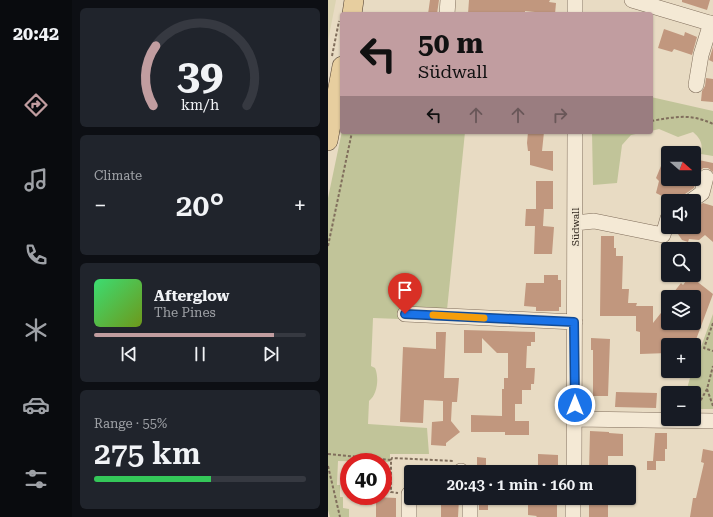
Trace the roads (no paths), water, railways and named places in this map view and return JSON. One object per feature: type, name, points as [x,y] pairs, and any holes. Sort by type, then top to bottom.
[{"type":"main road","points":[[348,12],[354,0]]},
{"type":"main road","points":[[328,141],[336,64]]},
{"type":"street","points":[[447,12],[448,0]]},
{"type":"street","points":[[575,0],[575,12]]},
{"type":"street","points":[[632,0],[712,24],[701,55],[696,86]]},
{"type":"street","name":"Südwall","points":[[574,465],[575,134]]},
{"type":"street","points":[[701,194],[706,177]]},
{"type":"street","points":[[575,223],[594,221],[661,234]]},
{"type":"street","points":[[405,314],[574,322]]},
{"type":"street","points":[[575,419],[713,421]]},
{"type":"street","points":[[409,505],[409,517]]},
{"type":"street","points":[[470,505],[470,517]]},
{"type":"street","points":[[573,505],[573,517]]}]
